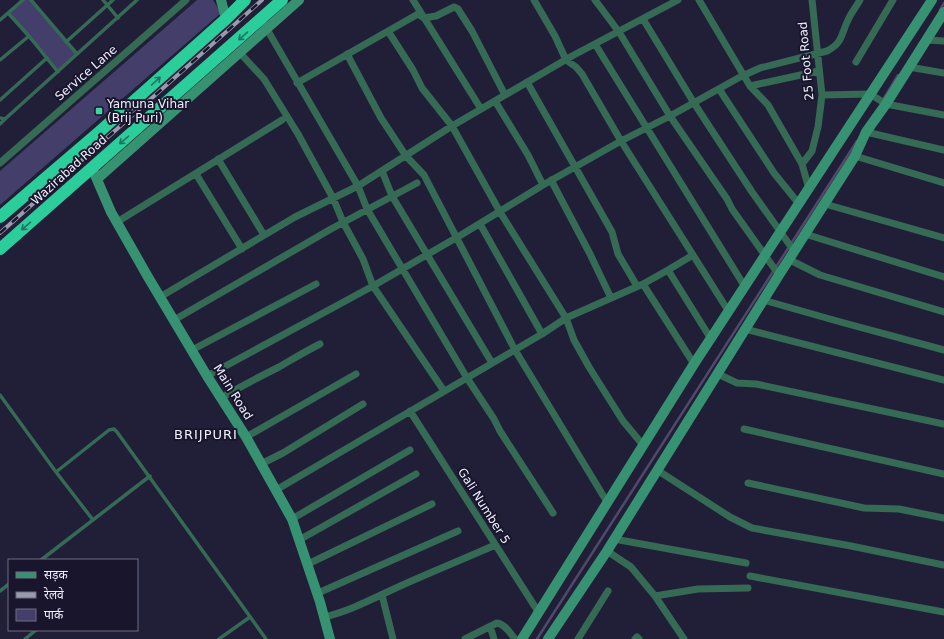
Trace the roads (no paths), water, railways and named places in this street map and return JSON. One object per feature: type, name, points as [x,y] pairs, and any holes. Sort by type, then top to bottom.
[{"type":"highway","name":"Wazirabad Road","points":[[0,217],[98,133],[244,0]]},
{"type":"highway","name":"Wazirabad Road","points":[[0,249],[94,174],[264,24],[282,0]]},
{"type":"street","name":"Service Lane","points":[[0,163],[186,0]]},
{"type":"street","points":[[221,0],[226,18]]},
{"type":"street","points":[[94,174],[240,53],[264,24],[299,0]]},
{"type":"street","points":[[413,0],[481,109]]},
{"type":"street","points":[[534,0],[555,36],[566,60],[576,67],[582,74],[621,141],[729,312]]},
{"type":"street","points":[[595,0],[619,32],[670,116],[727,199],[732,209],[779,275]]},
{"type":"street","points":[[160,297],[295,217],[358,186],[452,126],[527,82],[678,0]]},
{"type":"street","points":[[699,0],[714,28],[750,86],[768,105],[802,164],[809,189]]},
{"type":"street","name":"25 Foot Road","points":[[802,164],[812,151],[818,127],[822,95],[812,0]]},
{"type":"street","points":[[207,376],[373,286],[480,224],[551,180],[743,75],[760,68],[827,51],[838,44],[847,22],[860,0]]},
{"type":"street","points":[[856,62],[893,0]]},
{"type":"street","points":[[522,639],[694,364],[932,0]]},
{"type":"street","points":[[297,83],[418,14],[424,18],[436,16],[454,7],[458,9],[472,31],[505,95]]},
{"type":"street","points":[[548,639],[607,551],[791,255],[855,156],[866,132],[886,104],[944,12]]},
{"type":"street","points":[[643,19],[752,192],[781,232],[791,255],[820,275],[944,312]]},
{"type":"street","points":[[264,24],[358,186],[368,209],[467,378],[553,513]]},
{"type":"street","points":[[388,31],[413,70],[422,88],[452,126],[500,212],[566,318],[574,340],[589,367],[622,420],[643,445]]},
{"type":"street","points":[[926,40],[944,41]]},
{"type":"street","points":[[595,44],[745,287]]},
{"type":"street","points":[[240,53],[264,79],[298,134],[333,198],[343,222],[363,259],[373,286],[444,391]]},
{"type":"street","points":[[347,54],[381,118],[406,156],[424,175],[515,350],[607,502]]},
{"type":"street","points":[[909,67],[944,73]]},
{"type":"street","points":[[750,86],[819,70]]},
{"type":"street","points":[[527,82],[612,232],[618,254],[694,364]]},
{"type":"street","points":[[719,89],[774,174],[799,204]]},
{"type":"street","points":[[822,95],[870,94],[886,104],[944,115]]},
{"type":"street","points":[[495,101],[528,155],[544,185]]},
{"type":"street","points":[[117,222],[282,120]]},
{"type":"street","points":[[866,132],[944,150]]},
{"type":"street","points":[[855,156],[944,183]]},
{"type":"street","points":[[218,160],[264,235]]},
{"type":"street","points":[[382,171],[392,196],[492,363]]},
{"type":"street","name":"Main Road","points":[[94,174],[117,222],[160,297],[207,376],[246,437],[292,519],[318,593],[330,639]]},
{"type":"street","points":[[196,174],[242,249]]},
{"type":"street","points":[[551,180],[590,254],[611,298]]},
{"type":"street","points":[[174,320],[343,222],[417,183]]},
{"type":"street","points":[[825,204],[944,238]]},
{"type":"street","points":[[480,224],[542,334]]},
{"type":"street","points":[[805,234],[944,277]]},
{"type":"street","points":[[276,490],[542,334],[566,318],[640,285],[693,256]]},
{"type":"street","points":[[668,270],[711,339]]},
{"type":"street","points":[[192,350],[316,284]]},
{"type":"street","points":[[763,300],[944,350]]},
{"type":"street","points":[[745,329],[944,380]]},
{"type":"street","points":[[221,398],[244,384],[320,344]]},
{"type":"street","points":[[246,437],[356,374]]},
{"type":"street","points":[[718,374],[737,383],[756,384],[944,424]]},
{"type":"street","points":[[261,464],[283,453],[363,404]]},
{"type":"street","name":"Gali Number 5","points":[[410,411],[538,613]]},
{"type":"street","points":[[744,430],[944,474]]},
{"type":"street","points":[[292,519],[410,450]]},
{"type":"street","points":[[657,470],[730,517],[752,528],[852,546],[944,565]]},
{"type":"street","points":[[299,540],[416,474]]},
{"type":"street","points":[[748,484],[864,508],[899,509],[944,518]]},
{"type":"street","points":[[308,564],[432,504]]},
{"type":"street","points":[[318,593],[458,531]]},
{"type":"street","points":[[614,539],[746,563]]},
{"type":"street","points":[[324,617],[353,608],[494,545]]},
{"type":"street","points":[[607,551],[631,567],[655,596],[684,639]]},
{"type":"street","points":[[750,576],[944,612]]},
{"type":"street","points":[[655,596],[698,589],[748,588]]},
{"type":"street","points":[[578,639],[608,590]]},
{"type":"street","points":[[382,594],[393,639]]},
{"type":"street","points":[[466,639],[497,623],[501,623],[515,639]]},
{"type":"street","points":[[490,626],[494,639]]},
{"type":"street","points":[[635,639],[637,637],[639,639]]},
{"type":"lane","points":[[0,20],[23,0]]},
{"type":"lane","points":[[31,0],[77,54]]},
{"type":"lane","points":[[104,0],[118,18]]},
{"type":"lane","points":[[66,42],[113,0]]},
{"type":"lane","points":[[0,124],[138,0]]},
{"type":"lane","points":[[8,13],[58,72]]},
{"type":"lane","points":[[0,60],[29,36]]},
{"type":"lane","points":[[0,100],[47,58]]},
{"type":"lane","points":[[0,118],[5,119]]},
{"type":"lane","points":[[0,395],[93,520]]},
{"type":"lane","points":[[56,472],[109,430],[114,429],[150,476],[194,540],[266,639]]},
{"type":"lane","points":[[42,559],[150,476]]},
{"type":"lane","points":[[219,639],[250,617]]},
{"type":"lane","points":[[25,639],[35,631]]},
{"type":"waterway","points":[[940,10],[944,3]]},
{"type":"waterway","points":[[883,100],[898,75]]},
{"type":"waterway","points":[[537,639],[857,141]]},
{"type":"railway","points":[[0,233],[262,0]]},
{"type":"place","name":"Yamuna Vihar (Brij Puri)","points":[[99,111]]},
{"type":"district","name":"BRIJPURI","points":[[206,434]]}]
